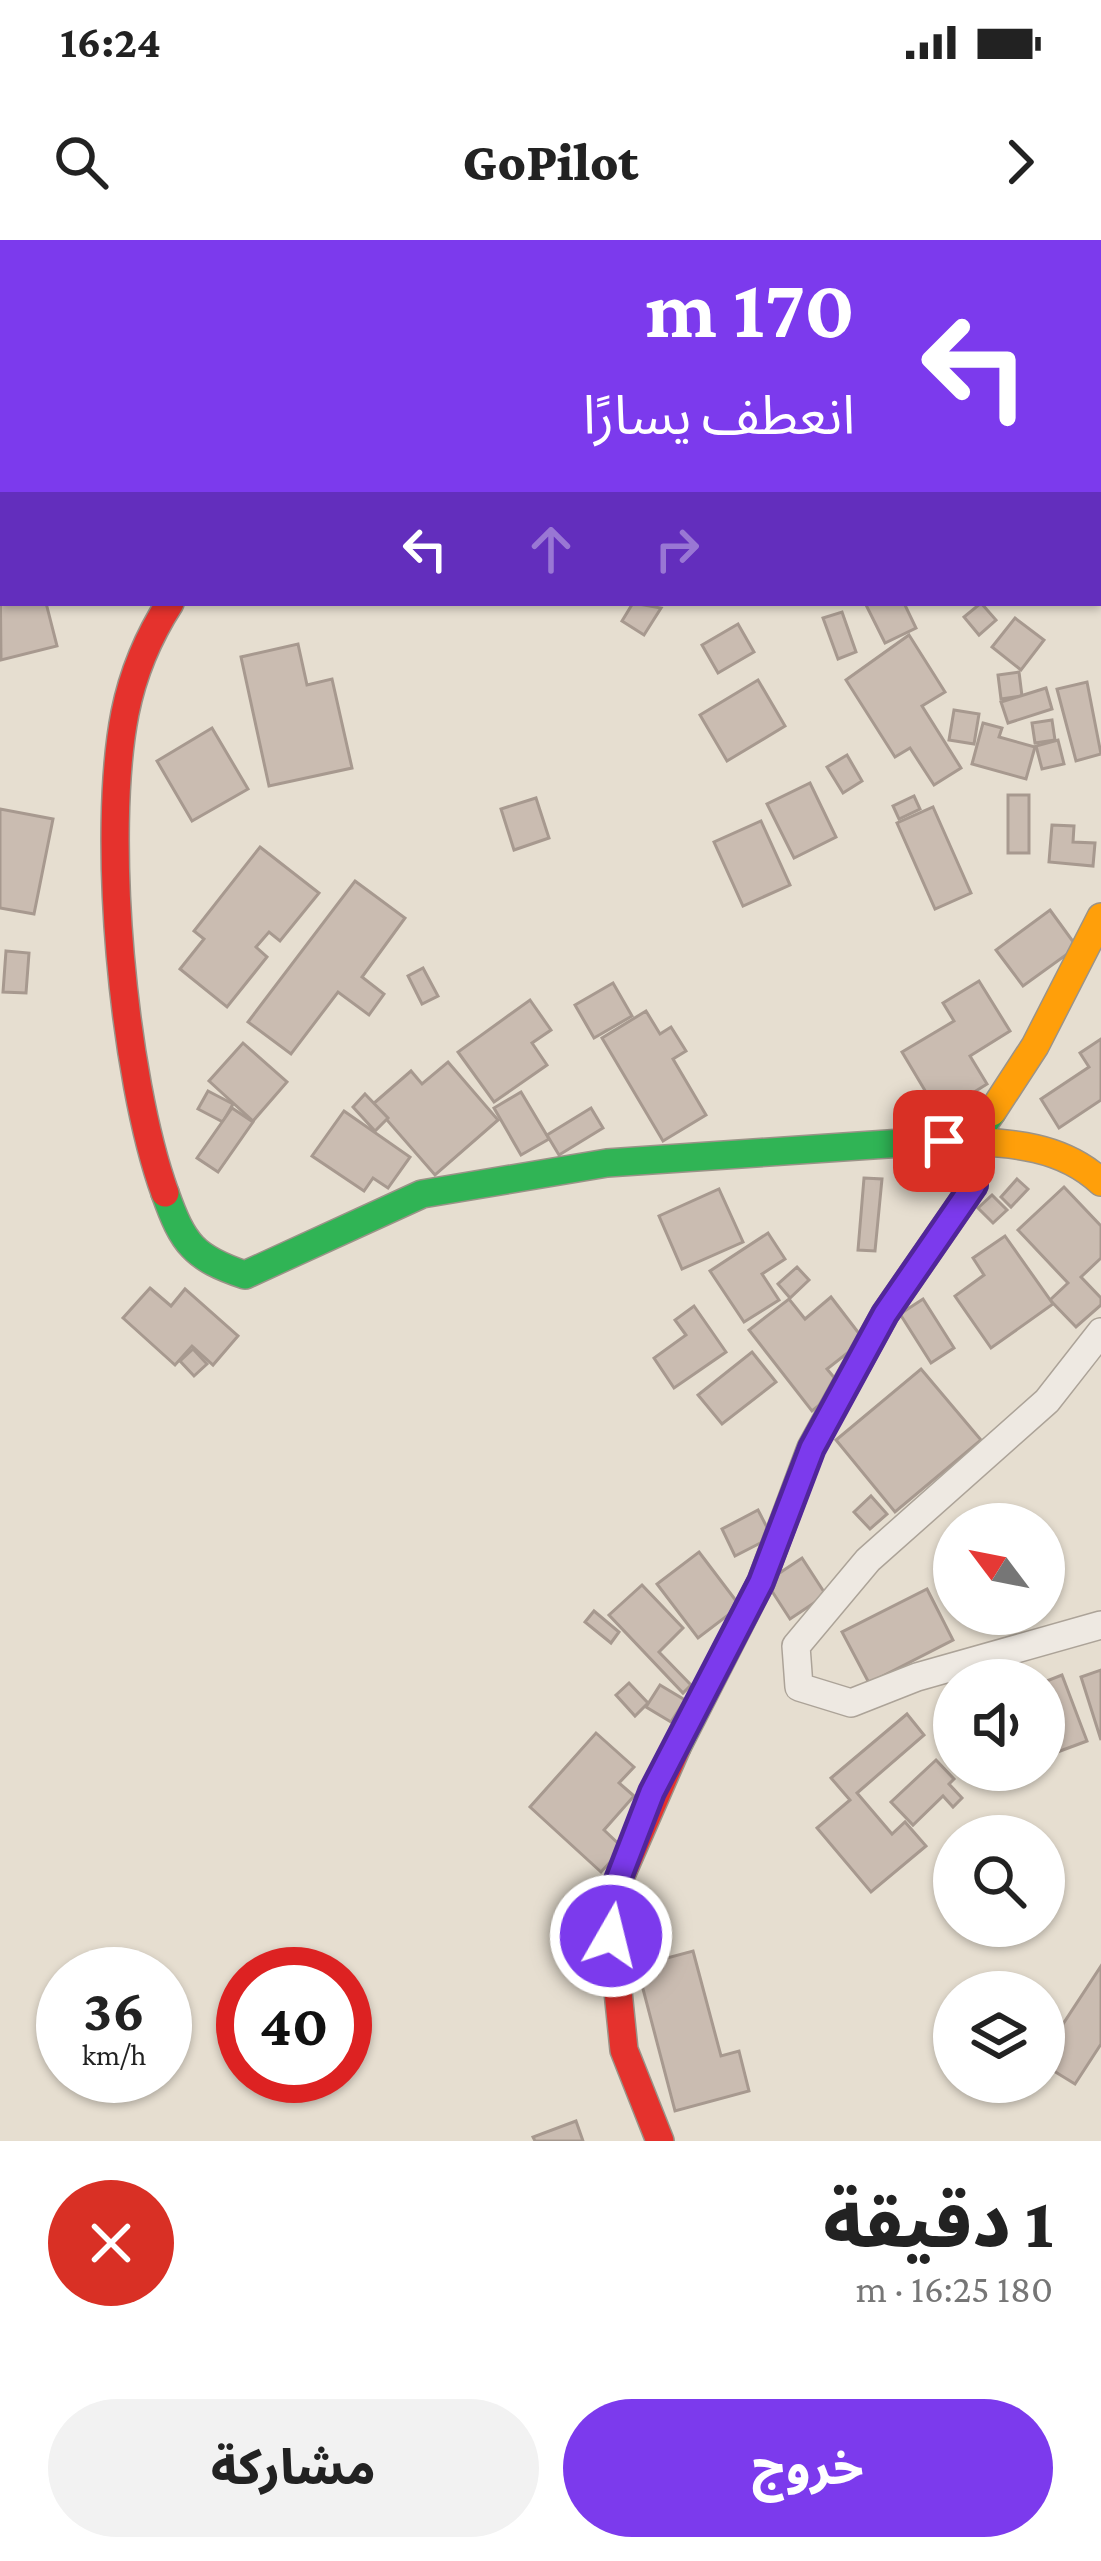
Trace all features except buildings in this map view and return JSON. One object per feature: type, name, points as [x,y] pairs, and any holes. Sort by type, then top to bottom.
[{"type":"street","points":[[168,606],[150,630],[122,730],[118,905],[141,1112],[172,1218],[202,1260],[245,1275],[422,1194],[607,1162],[915,1139],[1028,1144],[1087,1169],[1101,1182]]},
{"type":"street","points":[[660,2141],[624,2050],[609,1903],[652,1792],[761,1582],[812,1448],[885,1314],[974,1185],[972,1142],[1035,1046],[1101,917]]},
{"type":"street","points":[[1101,1332],[1047,1402],[868,1559],[796,1646],[799,1687],[851,1703],[917,1677],[1101,1625]]},
{"type":"traffic: fast","points":[[677,1747],[761,1582],[811,1448],[885,1314],[974,1185],[972,1142],[992,1112]]},
{"type":"traffic: fast","points":[[165,1193],[193,1247],[245,1275],[422,1194],[607,1163],[947,1140]]},
{"type":"traffic: slow","points":[[992,1112],[1035,1046],[1101,917]]},
{"type":"traffic: slow","points":[[947,1140],[1048,1152],[1101,1182]]},
{"type":"traffic: jam","points":[[165,1193],[150,1144],[128,1022],[120,955],[115,823],[128,698],[142,656],[168,606]]},
{"type":"traffic: jam","points":[[660,2141],[624,2050],[609,1903],[677,1747]]},
{"type":"route","points":[[611,1936],[609,1903],[652,1792],[761,1582],[812,1448],[885,1314],[974,1185],[972,1142],[944,1141]]}]
